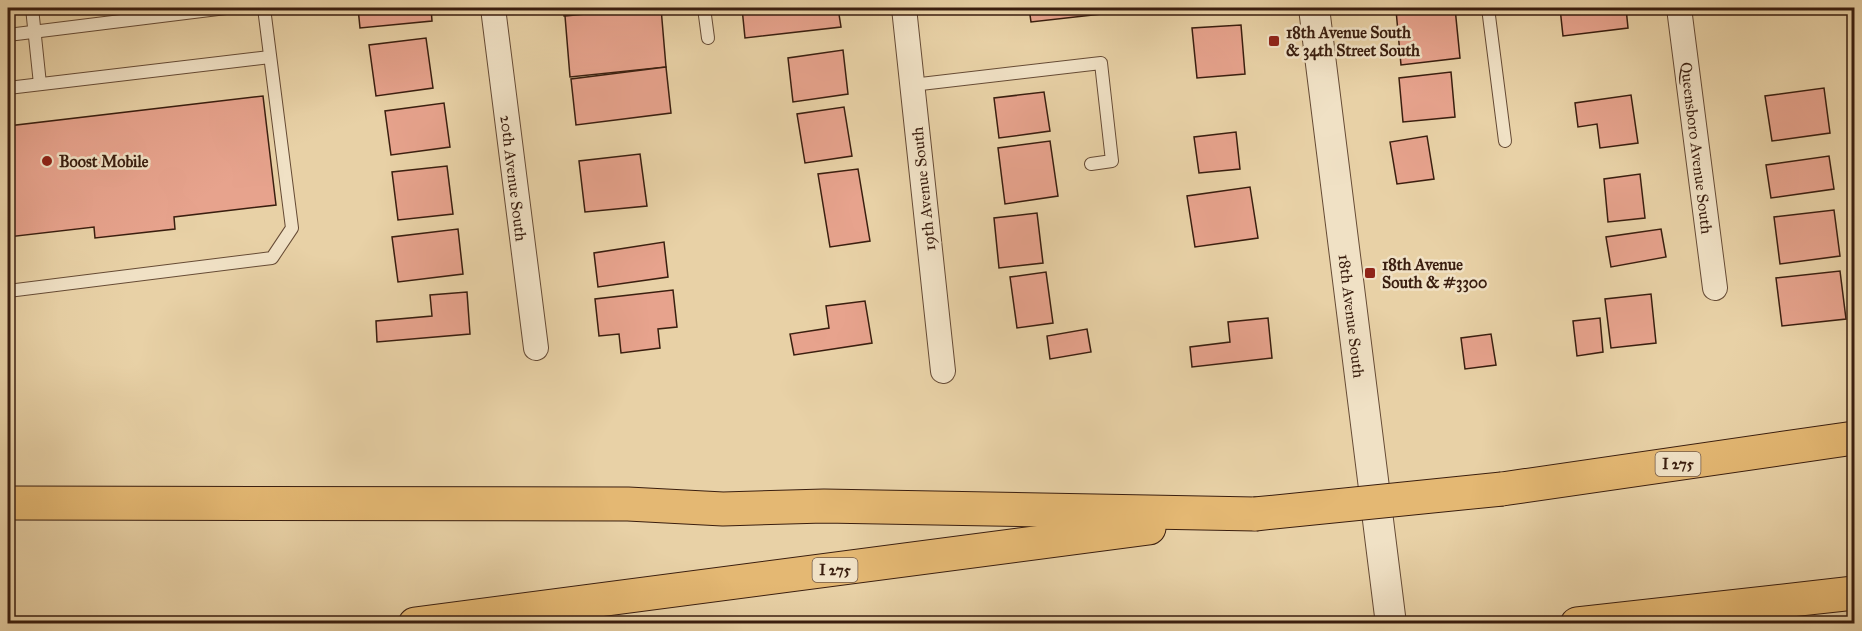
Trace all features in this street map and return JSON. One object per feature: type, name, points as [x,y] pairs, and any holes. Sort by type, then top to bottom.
[{"type":"highway","name":"I 275","points":[[415,624],[964,554],[1255,514],[1502,489],[1854,438]]},
{"type":"highway","points":[[8,503],[628,504],[723,509],[824,506],[1255,514]]},
{"type":"highway","points":[[1577,624],[1854,593]]},
{"type":"street","name":"20th Avenue South","points":[[493,8],[536,348]]},
{"type":"street","name":"19th Avenue South","points":[[904,8],[944,371]]},
{"type":"street","name":"18th Avenue South","points":[[1314,8],[1391,624]]},
{"type":"street","name":"Queensboro Avenue South","points":[[1680,8],[1715,288]]},
{"type":"lane","points":[[32,8],[40,84]]},
{"type":"lane","points":[[8,35],[226,8]]},
{"type":"lane","points":[[8,291],[272,258],[292,228],[264,8]]},
{"type":"lane","points":[[704,8],[708,38]]},
{"type":"lane","points":[[1488,8],[1504,141]]},
{"type":"lane","points":[[8,88],[270,57]]},
{"type":"lane","points":[[912,85],[1101,63],[1113,161],[1090,164]]},
{"type":"building","points":[[358,8],[431,8],[432,21],[360,28]]},
{"type":"building","points":[[563,8],[631,8],[564,16]]},
{"type":"building","points":[[661,8],[666,67],[570,77],[565,16]]},
{"type":"building","points":[[742,8],[838,8],[841,27],[745,38]]},
{"type":"building","points":[[1029,8],[1137,8],[1137,10],[1031,22]]},
{"type":"building","points":[[1455,8],[1460,58],[1401,65],[1396,10]]},
{"type":"building","points":[[1560,8],[1626,8],[1628,28],[1563,36]]},
{"type":"building","points":[[1241,25],[1245,74],[1197,78],[1192,28]]},
{"type":"building","points":[[426,38],[433,88],[376,96],[369,45]]},
{"type":"building","points":[[843,50],[848,94],[793,102],[788,58]]},
{"type":"building","points":[[666,67],[671,113],[576,125],[571,79]]},
{"type":"building","points":[[1451,72],[1455,117],[1403,122],[1399,78]]},
{"type":"building","points":[[1824,88],[1830,133],[1772,141],[1765,96]]},
{"type":"building","points":[[1044,92],[1050,131],[999,138],[994,98]]},
{"type":"building","points":[[1631,95],[1638,143],[1600,148],[1597,124],[1578,127],[1575,103]]},
{"type":"building","points":[[263,96],[276,205],[174,217],[175,229],[95,238],[94,227],[8,237],[8,126]]},
{"type":"building","points":[[444,103],[450,147],[391,155],[385,111]]},
{"type":"building","points":[[844,107],[852,156],[805,163],[797,114]]},
{"type":"building","points":[[1236,132],[1240,169],[1199,173],[1194,137]]},
{"type":"building","points":[[1427,136],[1434,179],[1397,184],[1390,142]]},
{"type":"building","points":[[1050,141],[1058,196],[1005,204],[998,148]]},
{"type":"building","points":[[640,154],[647,206],[585,212],[579,161]]},
{"type":"building","points":[[1829,156],[1834,189],[1771,198],[1766,165]]},
{"type":"building","points":[[447,166],[453,214],[398,220],[392,172]]},
{"type":"building","points":[[858,169],[870,241],[830,247],[818,174]]},
{"type":"building","points":[[1640,174],[1645,218],[1608,222],[1604,179]]},
{"type":"building","points":[[1250,187],[1258,238],[1195,247],[1187,196]]},
{"type":"building","points":[[1834,210],[1840,256],[1780,264],[1774,217]]},
{"type":"building","points":[[1037,213],[1043,263],[999,268],[994,218]]},
{"type":"building","points":[[458,229],[463,274],[398,282],[392,237]]},
{"type":"building","points":[[1661,229],[1666,257],[1611,267],[1606,237]]},
{"type":"building","points":[[664,242],[668,277],[598,287],[594,253]]},
{"type":"building","points":[[1840,271],[1846,319],[1782,326],[1776,278]]},
{"type":"building","points":[[1046,272],[1053,323],[1017,328],[1010,277]]},
{"type":"building","points":[[673,290],[677,327],[658,329],[660,348],[621,353],[619,334],[599,336],[595,299]]},
{"type":"building","points":[[467,292],[470,334],[377,342],[376,321],[432,316],[430,295]]},
{"type":"building","points":[[1651,294],[1656,343],[1611,348],[1605,299]]},
{"type":"building","points":[[865,301],[872,343],[794,355],[790,334],[829,328],[826,306]]},
{"type":"building","points":[[1268,318],[1272,358],[1192,367],[1190,347],[1230,342],[1228,322]]},
{"type":"building","points":[[1600,318],[1603,352],[1577,356],[1573,321]]},
{"type":"building","points":[[1087,329],[1091,352],[1050,359],[1047,336]]},
{"type":"building","points":[[1491,334],[1496,365],[1465,369],[1461,338]]},
{"type":"place","name":"18th Avenue South & 34th Street South","points":[[1274,41]]},
{"type":"place","name":"Boost Mobile","points":[[47,161]]},
{"type":"place","name":"18th Avenue South & #3300","points":[[1370,273]]}]
